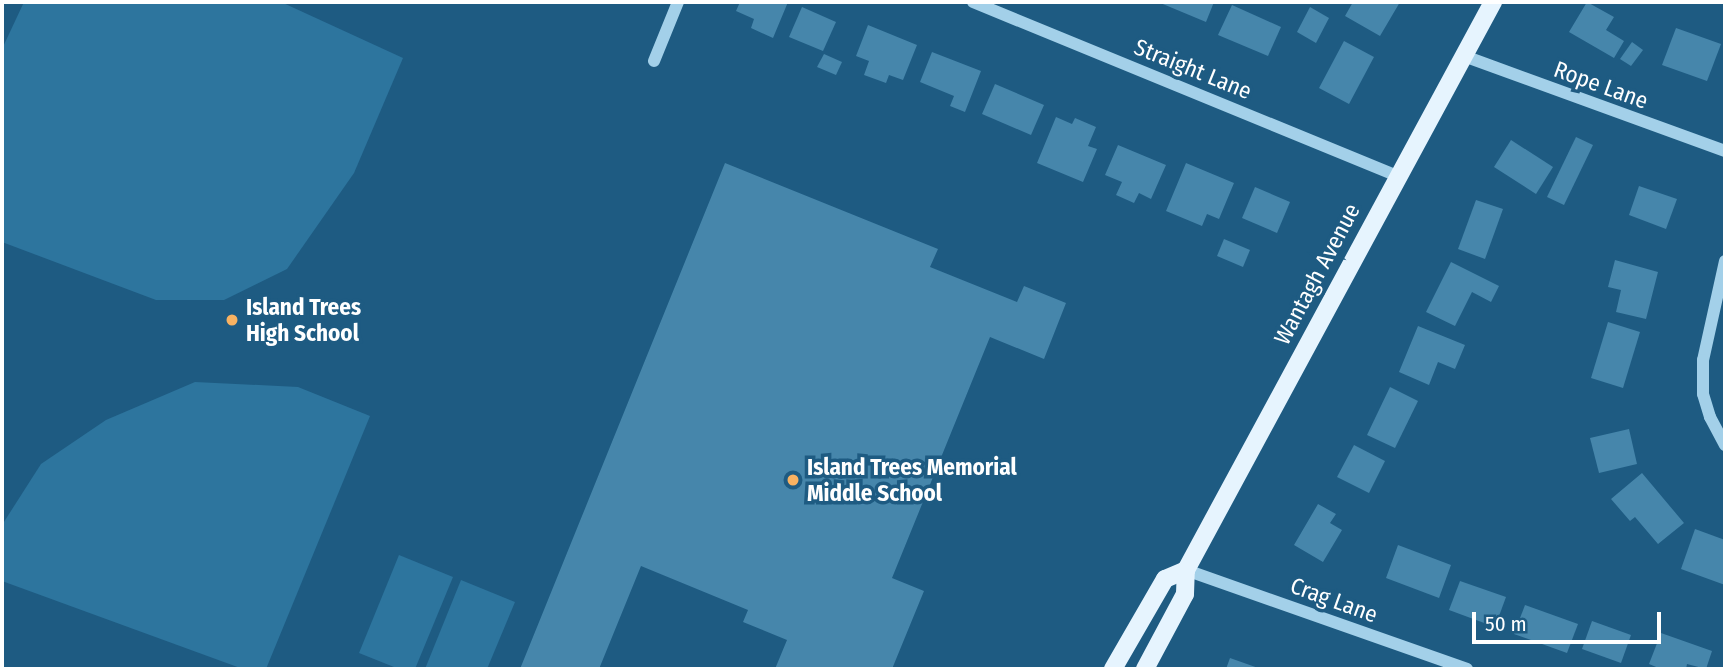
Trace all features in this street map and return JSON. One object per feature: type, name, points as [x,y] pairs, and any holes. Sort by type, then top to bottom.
[{"type":"main road","name":"Wantagh Avenue","points":[[1145,669],[1185,594],[1186,569],[1493,2]]},
{"type":"main road","name":"Wantagh Avenue","points":[[1113,669],[1164,579],[1186,569]]},
{"type":"street","points":[[654,61],[678,2]]},
{"type":"street","name":"Straight Lane","points":[[973,2],[1397,176]]},
{"type":"street","name":"Rope Lane","points":[[1464,56],[1725,151]]},
{"type":"street","points":[[1725,261],[1703,360],[1703,394],[1710,417],[1725,445]]},
{"type":"street","name":"Crag Lane","points":[[1186,569],[1467,669]]},
{"type":"shaded area","points":[[24,2],[281,2],[403,58],[354,173],[287,269],[224,300],[156,300],[2,242],[2,49]]},
{"type":"shaded area","points":[[195,382],[298,387],[370,416],[266,669],[243,669],[2,581],[2,525],[41,464],[106,420]]},
{"type":"shaded area","points":[[399,555],[453,577],[415,669],[399,669],[359,653]]},
{"type":"shaded area","points":[[461,580],[515,602],[487,669],[425,669]]},
{"type":"building","points":[[740,2],[788,2],[773,38],[751,28],[754,19],[736,11]]},
{"type":"building","points":[[1158,2],[1214,2],[1206,22]]},
{"type":"building","points":[[1353,2],[1400,2],[1380,36],[1345,16]]},
{"type":"building","points":[[1587,2],[1614,17],[1606,30],[1624,41],[1614,58],[1569,32]]},
{"type":"building","points":[[1232,5],[1281,27],[1268,56],[1218,35]]},
{"type":"building","points":[[802,7],[836,22],[823,51],[789,37]]},
{"type":"building","points":[[1310,7],[1329,18],[1316,43],[1297,32]]},
{"type":"building","points":[[868,25],[917,45],[903,80],[889,75],[886,83],[864,75],[869,61],[856,56]]},
{"type":"building","points":[[1676,28],[1721,44],[1707,81],[1662,65]]},
{"type":"building","points":[[1344,41],[1374,57],[1349,104],[1319,88]]},
{"type":"building","points":[[1632,42],[1643,50],[1631,66],[1620,59]]},
{"type":"building","points":[[932,52],[981,71],[965,112],[950,106],[954,96],[920,82]]},
{"type":"building","points":[[824,54],[842,62],[836,75],[817,67]]},
{"type":"building","points":[[995,84],[1044,105],[1031,135],[982,114]]},
{"type":"building","points":[[1056,117],[1072,124],[1075,118],[1096,127],[1088,146],[1097,149],[1083,182],[1037,163]]},
{"type":"building","points":[[1576,137],[1593,145],[1564,205],[1547,197]]},
{"type":"building","points":[[1511,140],[1553,167],[1536,194],[1494,167]]},
{"type":"building","points":[[1118,145],[1166,165],[1151,199],[1139,193],[1134,203],[1116,195],[1122,182],[1105,175]]},
{"type":"building","points":[[725,163],[938,249],[930,267],[1017,302],[1024,286],[1066,303],[1044,359],[990,337],[892,578],[924,591],[892,669],[775,669],[787,640],[743,622],[748,610],[641,566],[599,669],[520,669]]},
{"type":"building","points":[[1186,163],[1234,183],[1219,219],[1207,214],[1202,226],[1166,211]]},
{"type":"building","points":[[1639,186],[1677,199],[1666,229],[1629,215]]},
{"type":"building","points":[[1255,187],[1290,202],[1277,233],[1242,218]]},
{"type":"building","points":[[1476,200],[1503,209],[1485,259],[1458,249]]},
{"type":"building","points":[[1224,239],[1250,250],[1243,267],[1217,256]]},
{"type":"building","points":[[1615,260],[1658,272],[1646,319],[1616,312],[1621,290],[1608,287]]},
{"type":"building","points":[[1451,262],[1499,286],[1491,302],[1472,292],[1455,326],[1426,312]]},
{"type":"building","points":[[1608,322],[1640,332],[1623,388],[1591,378]]},
{"type":"building","points":[[1418,326],[1465,345],[1455,369],[1438,362],[1429,385],[1399,372]]},
{"type":"building","points":[[1390,387],[1418,401],[1395,448],[1367,435]]},
{"type":"building","points":[[1629,429],[1637,464],[1599,473],[1590,438]]},
{"type":"building","points":[[1354,445],[1385,461],[1369,493],[1337,477]]},
{"type":"building","points":[[1642,473],[1684,523],[1658,544],[1635,517],[1630,521],[1611,499]]},
{"type":"building","points":[[1318,504],[1336,514],[1330,523],[1342,530],[1323,562],[1294,545]]},
{"type":"building","points":[[1695,529],[1725,540],[1725,585],[1681,569]]},
{"type":"building","points":[[1398,545],[1451,565],[1439,598],[1386,578]]},
{"type":"building","points":[[1460,581],[1506,597],[1495,627],[1449,610]]},
{"type":"building","points":[[1525,605],[1578,624],[1567,653],[1514,634]]},
{"type":"building","points":[[1592,621],[1631,635],[1621,663],[1582,649]]},
{"type":"building","points":[[1661,633],[1712,651],[1706,669],[1687,664],[1686,669],[1661,669],[1649,664]]},
{"type":"building","points":[[1230,658],[1261,669],[1226,669]]},
{"type":"place","name":"Island Trees High School","points":[[232,320]]},
{"type":"place","name":"Island Trees Memorial Middle School","points":[[793,480]]}]
